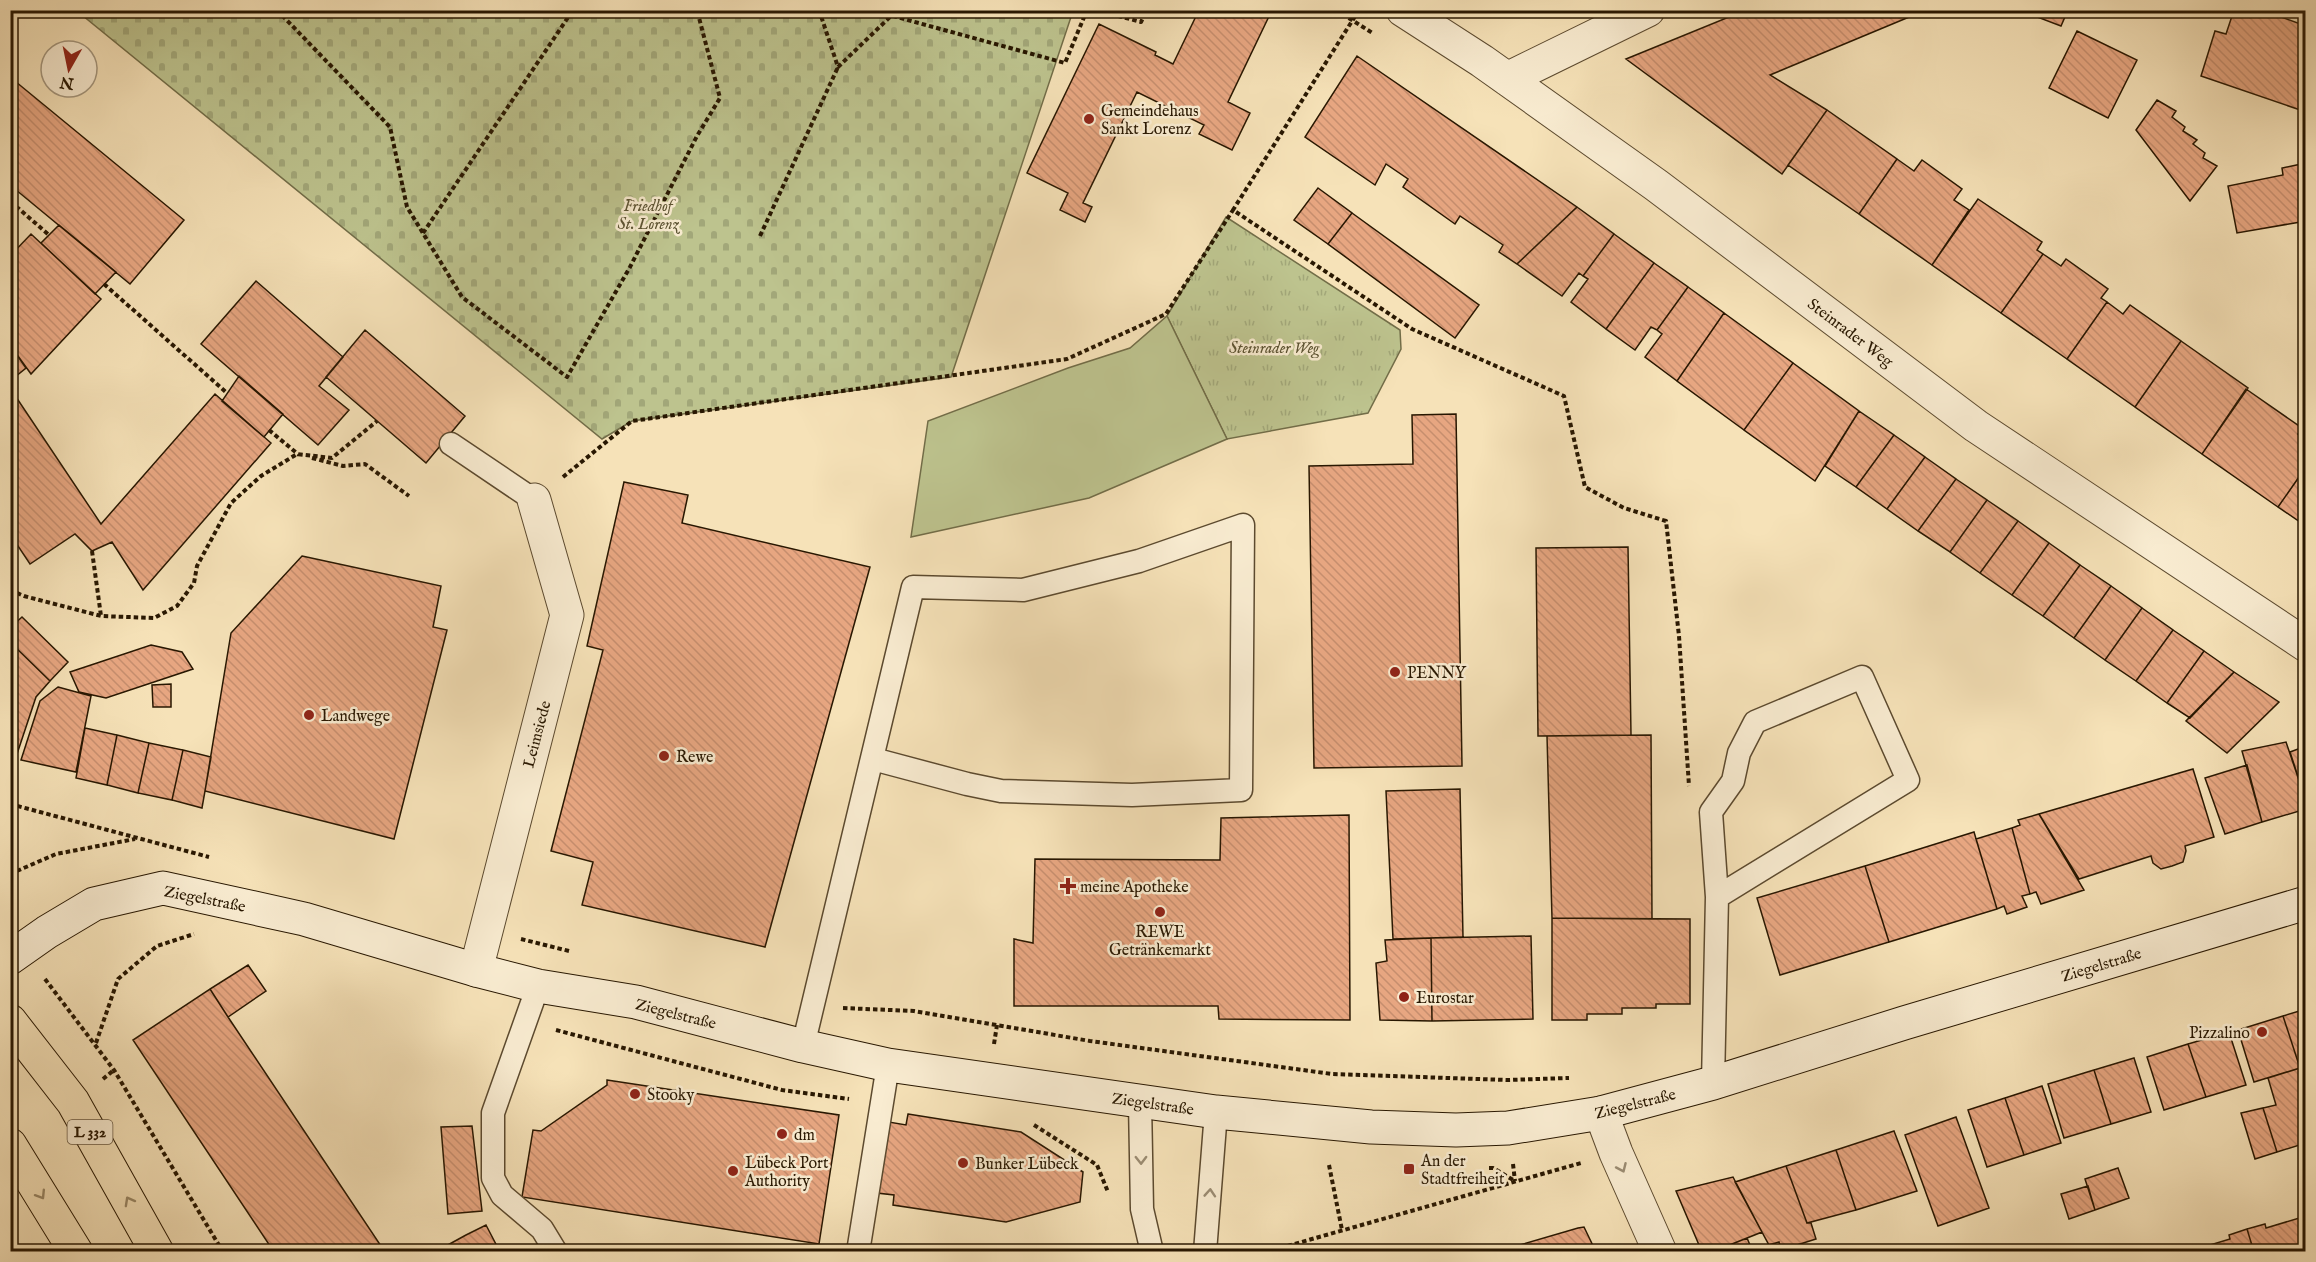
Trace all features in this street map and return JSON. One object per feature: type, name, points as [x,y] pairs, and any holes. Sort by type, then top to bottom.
[{"type":"main road","name":"Steinrader Weg","points":[[1403,10],[1507,79],[1656,185],[1976,426],[2306,645]]},
{"type":"main road","points":[[1507,79],[1648,10]]},
{"type":"main road","name":"Leimsiede","points":[[476,970],[567,615],[534,500]]},
{"type":"main road","name":"Ziegelstraße","points":[[16,953],[94,904],[163,888],[304,919],[538,986],[636,1002],[803,1046],[888,1065],[1216,1112],[1371,1128],[1456,1130],[1508,1128],[1601,1113],[1713,1083],[1904,1023],[2306,903]]},
{"type":"main road","name":"L 332","points":[[10,1021],[73,1102],[158,1251]]},
{"type":"main road","points":[[1601,1113],[1616,1153],[1660,1251]]},
{"type":"main road","points":[[10,1145],[76,1251]]},
{"type":"lane","points":[[451,444],[534,500]]},
{"type":"lane","points":[[803,1046],[913,587],[1023,590],[1138,561],[1243,525],[1241,790],[1132,795],[1001,791],[873,759]]},
{"type":"lane","points":[[1713,1083],[1717,897],[1711,812],[1733,781],[1739,753],[1755,722],[1862,677],[1908,780],[1717,897]]},
{"type":"lane","points":[[538,986],[493,1113],[493,1178],[502,1195],[542,1228],[556,1251]]},
{"type":"lane","points":[[858,1251],[888,1065]]},
{"type":"lane","points":[[1140,1102],[1142,1209],[1152,1251]]},
{"type":"lane","points":[[1205,1251],[1216,1112]]},
{"type":"path","points":[[277,10],[390,127],[407,207],[462,297],[567,377],[630,267],[697,136],[720,98],[698,10]]},
{"type":"path","points":[[423,233],[573,10]]},
{"type":"path","points":[[819,10],[838,67]]},
{"type":"path","points":[[871,10],[1065,63],[1087,10]]},
{"type":"path","points":[[1096,10],[1141,22],[1147,10]]},
{"type":"path","points":[[534,500],[632,421],[1067,359],[1166,314],[1359,10]]},
{"type":"path","points":[[760,236],[838,67],[891,16]]},
{"type":"path","points":[[10,214],[18,208],[49,235]]},
{"type":"path","points":[[1233,210],[1412,329],[1564,396],[1585,487],[1624,508],[1666,521],[1679,636],[1684,714]]},
{"type":"path","points":[[104,284],[227,393]]},
{"type":"path","points":[[10,590],[24,596],[101,616],[154,618],[177,606],[194,583],[197,566],[231,503],[261,476],[297,454],[332,458],[377,421]]},
{"type":"path","points":[[269,430],[297,454],[342,466],[365,464],[409,496]]},
{"type":"path","points":[[92,550],[101,616]]},
{"type":"path","points":[[10,804],[218,859]]},
{"type":"path","points":[[10,874],[56,854],[138,838]]},
{"type":"path","points":[[486,930],[576,952]]},
{"type":"path","points":[[96,1043],[118,979],[157,946],[201,932]]},
{"type":"path","points":[[16,953],[96,1043],[223,1251]]},
{"type":"path","points":[[811,1007],[914,1011],[1090,1041],[1332,1074],[1474,1079],[1575,1078]]},
{"type":"path","points":[[527,1022],[782,1090],[841,1099],[882,1100]]},
{"type":"path","points":[[1029,1122],[1097,1165]]},
{"type":"path","points":[[1266,1251],[1616,1153]]},
{"type":"path","points":[[1329,1165],[1342,1230]]},
{"type":"path","points":[[1483,1168],[1493,1168],[1515,1181]]},
{"type":"green space","name":"Friedhof St. Lorenz","points":[[77,11],[1073,11],[951,377],[632,421],[602,439]]},
{"type":"green space","name":"Steinrader Weg","points":[[1226,217],[1400,330],[1401,349],[1368,413],[1227,439],[1167,316]]},
{"type":"green space","points":[[1167,316],[1227,439],[1089,498],[911,537],[928,421],[1068,368],[1130,348]]},
{"type":"building","name":"Gemeindehaus Sankt Lorenz","points":[[1199,10],[1272,10],[1228,102],[1250,113],[1232,150],[1199,134],[1204,125],[1137,92],[1083,203],[1092,207],[1085,222],[1060,210],[1068,193],[1027,173],[1099,24],[1156,52],[1155,55],[1173,64]]},
{"type":"building","points":[[1746,10],[1926,10],[1770,75],[1827,110],[1782,174],[1626,59]]},
{"type":"building","points":[[2019,10],[2068,10],[2061,26]]},
{"type":"building","points":[[2234,10],[2262,10],[2306,26],[2306,112],[2201,76],[2215,31],[2226,34]]},
{"type":"building","points":[[2077,31],[2137,60],[2108,118],[2049,88]]},
{"type":"building","points":[[1357,56],[1577,207],[1517,264],[1499,252],[1503,245],[1460,216],[1455,224],[1403,187],[1408,179],[1386,164],[1375,185],[1305,137]]},
{"type":"building","points":[[10,77],[184,220],[130,284],[10,185]]},
{"type":"building","points":[[2157,100],[2176,111],[2172,117],[2185,127],[2183,131],[2197,140],[2193,144],[2205,153],[2203,158],[2217,166],[2190,201],[2136,130]]},
{"type":"building","points":[[1827,110],[1897,159],[1859,214],[1788,165]]},
{"type":"building","points":[[1897,159],[1914,171],[1922,160],[1962,189],[1954,200],[1969,210],[1932,265],[1859,214]]},
{"type":"building","points":[[2306,163],[2306,221],[2237,233],[2228,186],[2283,175],[2282,168]]},
{"type":"building","points":[[1318,188],[1352,213],[1328,244],[1294,220]]},
{"type":"building","points":[[1978,199],[2042,242],[2037,250],[2043,254],[2001,313],[1932,265]]},
{"type":"building","points":[[1577,207],[1614,234],[1583,276],[1579,273],[1562,296],[1517,264]]},
{"type":"building","points":[[1352,213],[1479,305],[1455,338],[1328,244]]},
{"type":"building","points":[[59,225],[116,272],[95,294],[41,243]]},
{"type":"building","points":[[31,234],[101,299],[31,374],[10,345],[10,256]]},
{"type":"building","points":[[1614,234],[1654,263],[1606,329],[1571,302],[1588,279],[1583,276]]},
{"type":"building","points":[[2043,254],[2061,266],[2066,259],[2108,289],[2101,298],[2107,302],[2067,359],[2001,313]]},
{"type":"building","points":[[1654,263],[1688,287],[1657,330],[1651,327],[1635,350],[1606,329]]},
{"type":"building","points":[[256,281],[343,357],[319,386],[349,410],[318,445],[201,344]]},
{"type":"building","points":[[1688,287],[1724,313],[1677,381],[1645,357],[1662,334],[1657,330]]},
{"type":"building","points":[[2107,302],[2123,314],[2130,305],[2181,341],[2135,407],[2067,359]]},
{"type":"building","points":[[1724,313],[1793,363],[1744,430],[1677,381]]},
{"type":"building","points":[[365,330],[465,416],[426,463],[326,377]]},
{"type":"building","points":[[2181,341],[2248,388],[2202,454],[2135,407]]},
{"type":"building","points":[[10,345],[26,368],[10,381]]},
{"type":"building","points":[[1793,363],[1859,411],[1815,481],[1744,430]]},
{"type":"building","points":[[239,376],[283,414],[264,437],[222,401]]},
{"type":"building","points":[[10,388],[101,524],[215,394],[271,443],[143,590],[112,542],[92,551],[75,534],[30,564],[10,534]]},
{"type":"building","points":[[2246,389],[2302,428],[2298,434],[2306,440],[2306,467],[2278,507],[2202,454]]},
{"type":"building","points":[[1859,411],[1894,435],[1856,487],[1825,466]]},
{"type":"building","points":[[1456,414],[1462,766],[1314,768],[1309,466],[1413,464],[1412,415]]},
{"type":"building","points":[[1894,435],[1925,457],[1887,509],[1856,487]]},
{"type":"building","points":[[1925,457],[1956,479],[1918,531],[1887,509]]},
{"type":"building","points":[[2306,467],[2306,526],[2278,507]]},
{"type":"building","points":[[1956,479],[1987,500],[1950,552],[1918,531]]},
{"type":"building","points":[[624,482],[688,495],[682,523],[870,567],[765,947],[582,905],[593,862],[551,851],[603,650],[587,646]]},
{"type":"building","points":[[1987,500],[2018,521],[1980,573],[1950,552]]},
{"type":"building","points":[[2018,521],[2049,543],[2012,595],[1980,573]]},
{"type":"building","points":[[2049,543],[2080,565],[2043,616],[2012,595]]},
{"type":"building","points":[[1628,547],[1631,735],[1538,736],[1536,548]]},
{"type":"building","points":[[302,556],[441,586],[433,627],[447,630],[394,839],[205,791],[231,633]]},
{"type":"building","points":[[2080,565],[2111,586],[2074,638],[2043,616]]},
{"type":"building","points":[[2111,586],[2142,608],[2105,660],[2074,638]]},
{"type":"building","points":[[2142,608],[2173,630],[2136,681],[2105,660]]},
{"type":"building","points":[[22,617],[68,662],[50,681],[10,642],[10,628]]},
{"type":"building","points":[[2173,630],[2204,651],[2167,703],[2136,681]]},
{"type":"building","points":[[10,642],[50,681],[36,697],[16,757],[10,755]]},
{"type":"building","points":[[151,645],[182,652],[193,669],[106,698],[79,692],[70,672]]},
{"type":"building","points":[[2204,651],[2234,672],[2190,718],[2167,703]]},
{"type":"building","points":[[2234,672],[2279,702],[2227,753],[2186,721]]},
{"type":"building","points":[[171,684],[171,707],[153,707],[152,685]]},
{"type":"building","points":[[58,687],[91,696],[76,772],[21,760],[40,701]]},
{"type":"building","points":[[85,728],[117,735],[107,785],[76,778]]},
{"type":"building","points":[[117,735],[149,743],[138,793],[107,785]]},
{"type":"building","points":[[1651,735],[1652,919],[1552,918],[1547,736]]},
{"type":"building","points":[[2286,742],[2306,801],[2306,809],[2262,822],[2242,751]]},
{"type":"building","points":[[149,743],[183,750],[172,800],[138,793]]},
{"type":"building","points":[[2306,746],[2306,801],[2290,752]]},
{"type":"building","points":[[183,750],[211,757],[202,808],[172,800]]},
{"type":"building","points":[[2247,765],[2262,822],[2225,834],[2205,778]]},
{"type":"building","points":[[2193,769],[2214,837],[2185,846],[2183,862],[2172,866],[2161,869],[2153,863],[2151,856],[2079,879],[2039,814]]},
{"type":"building","points":[[1460,789],[1463,937],[1393,939],[1386,791]]},
{"type":"building","points":[[2039,814],[2084,890],[2041,904],[2036,892],[2030,894],[2012,828],[2020,825],[2018,820]]},
{"type":"building","points":[[1349,815],[1350,1020],[1219,1019],[1218,1006],[1014,1006],[1014,939],[1033,943],[1035,859],[1220,860],[1221,818]]},
{"type":"building","points":[[2012,828],[2030,894],[2022,896],[2027,907],[2007,914],[2004,906],[1997,909],[1976,839]]},
{"type":"building","points":[[1974,832],[1997,909],[1889,942],[1865,866]]},
{"type":"building","points":[[1865,866],[1889,942],[1780,975],[1757,898]]},
{"type":"building","points":[[1552,918],[1690,919],[1690,1004],[1656,1004],[1656,1008],[1622,1008],[1622,1014],[1587,1014],[1587,1020],[1552,1020]]},
{"type":"building","points":[[1531,936],[1533,1019],[1432,1021],[1431,938]]},
{"type":"building","points":[[1431,938],[1432,1021],[1380,1020],[1376,963],[1387,961],[1385,940]]},
{"type":"building","points":[[248,965],[266,991],[228,1017],[210,989]]},
{"type":"building","points":[[210,989],[385,1252],[274,1252],[133,1040]]},
{"type":"building","points":[[2306,1009],[2306,1066],[2300,1068],[2283,1016]]},
{"type":"building","points":[[2283,1016],[2300,1068],[2254,1082],[2238,1030]]},
{"type":"building","points":[[2229,1032],[2246,1085],[2206,1097],[2188,1044]]},
{"type":"building","points":[[2188,1044],[2206,1097],[2164,1110],[2147,1057]]},
{"type":"building","points":[[2134,1058],[2151,1112],[2111,1124],[2094,1070]]},
{"type":"building","points":[[2300,1068],[2306,1084],[2306,1143],[2277,1152],[2263,1108],[2276,1105],[2268,1078]]},
{"type":"building","points":[[2094,1070],[2111,1124],[2064,1138],[2048,1084]]},
{"type":"building","points":[[607,1080],[839,1115],[819,1244],[522,1197],[533,1130],[541,1131],[607,1085]]},
{"type":"building","points":[[2042,1086],[2061,1143],[2024,1155],[2005,1098]]},
{"type":"building","points":[[2005,1098],[2024,1155],[1987,1167],[1968,1110]]},
{"type":"building","points":[[2263,1108],[2277,1152],[2255,1159],[2241,1113]]},
{"type":"building","points":[[908,1114],[1021,1132],[1083,1172],[1080,1202],[1006,1222],[893,1205],[894,1195],[877,1193],[889,1122],[906,1125]]},
{"type":"building","points":[[1956,1117],[1989,1208],[1938,1226],[1905,1135]]},
{"type":"building","points":[[472,1126],[482,1211],[448,1214],[441,1127]]},
{"type":"building","points":[[1894,1131],[1917,1191],[1856,1210],[1836,1150]]},
{"type":"building","points":[[1836,1150],[1856,1210],[1807,1223],[1786,1166]]},
{"type":"building","points":[[1786,1166],[1807,1223],[1811,1223],[1816,1239],[1781,1250],[1779,1242],[1769,1245],[1735,1182]]},
{"type":"building","points":[[2118,1168],[2129,1198],[2095,1210],[2085,1179]]},
{"type":"building","points":[[1733,1177],[1762,1232],[1712,1252],[1702,1252],[1676,1191]]},
{"type":"building","points":[[2088,1186],[2095,1210],[2069,1219],[2061,1194]]},
{"type":"building","points":[[2306,1216],[2306,1252],[2254,1252],[2247,1229],[2265,1224],[2266,1228]]},
{"type":"building","points":[[486,1225],[500,1252],[435,1252],[466,1235]]},
{"type":"building","points":[[1584,1227],[1596,1252],[1496,1252],[1578,1228]]},
{"type":"building","points":[[2247,1229],[2254,1252],[2187,1252],[2230,1239],[2229,1235]]},
{"type":"building","points":[[1747,1238],[1753,1252],[1712,1252]]},
{"type":"place","name":"Gemeindehaus Sankt Lorenz","points":[[1089,119]]},
{"type":"place","name":"PENNY","points":[[1395,672]]},
{"type":"place","name":"Landwege","points":[[309,715]]},
{"type":"place","name":"Rewe","points":[[664,756]]},
{"type":"place","name":"meine Apotheke","points":[[1068,886]]},
{"type":"place","name":"REWE Getränkemarkt","points":[[1160,912]]},
{"type":"place","name":"Eurostar","points":[[1404,997]]},
{"type":"place","name":"Pizzalino","points":[[2262,1032]]},
{"type":"place","name":"Stooky","points":[[635,1094]]},
{"type":"place","name":"dm","points":[[782,1134]]},
{"type":"place","name":"Bunker Lübeck","points":[[963,1163]]},
{"type":"place","name":"An der Stadtfreiheit","points":[[1409,1169]]},
{"type":"place","name":"Lübeck Port Authority","points":[[733,1171]]}]
